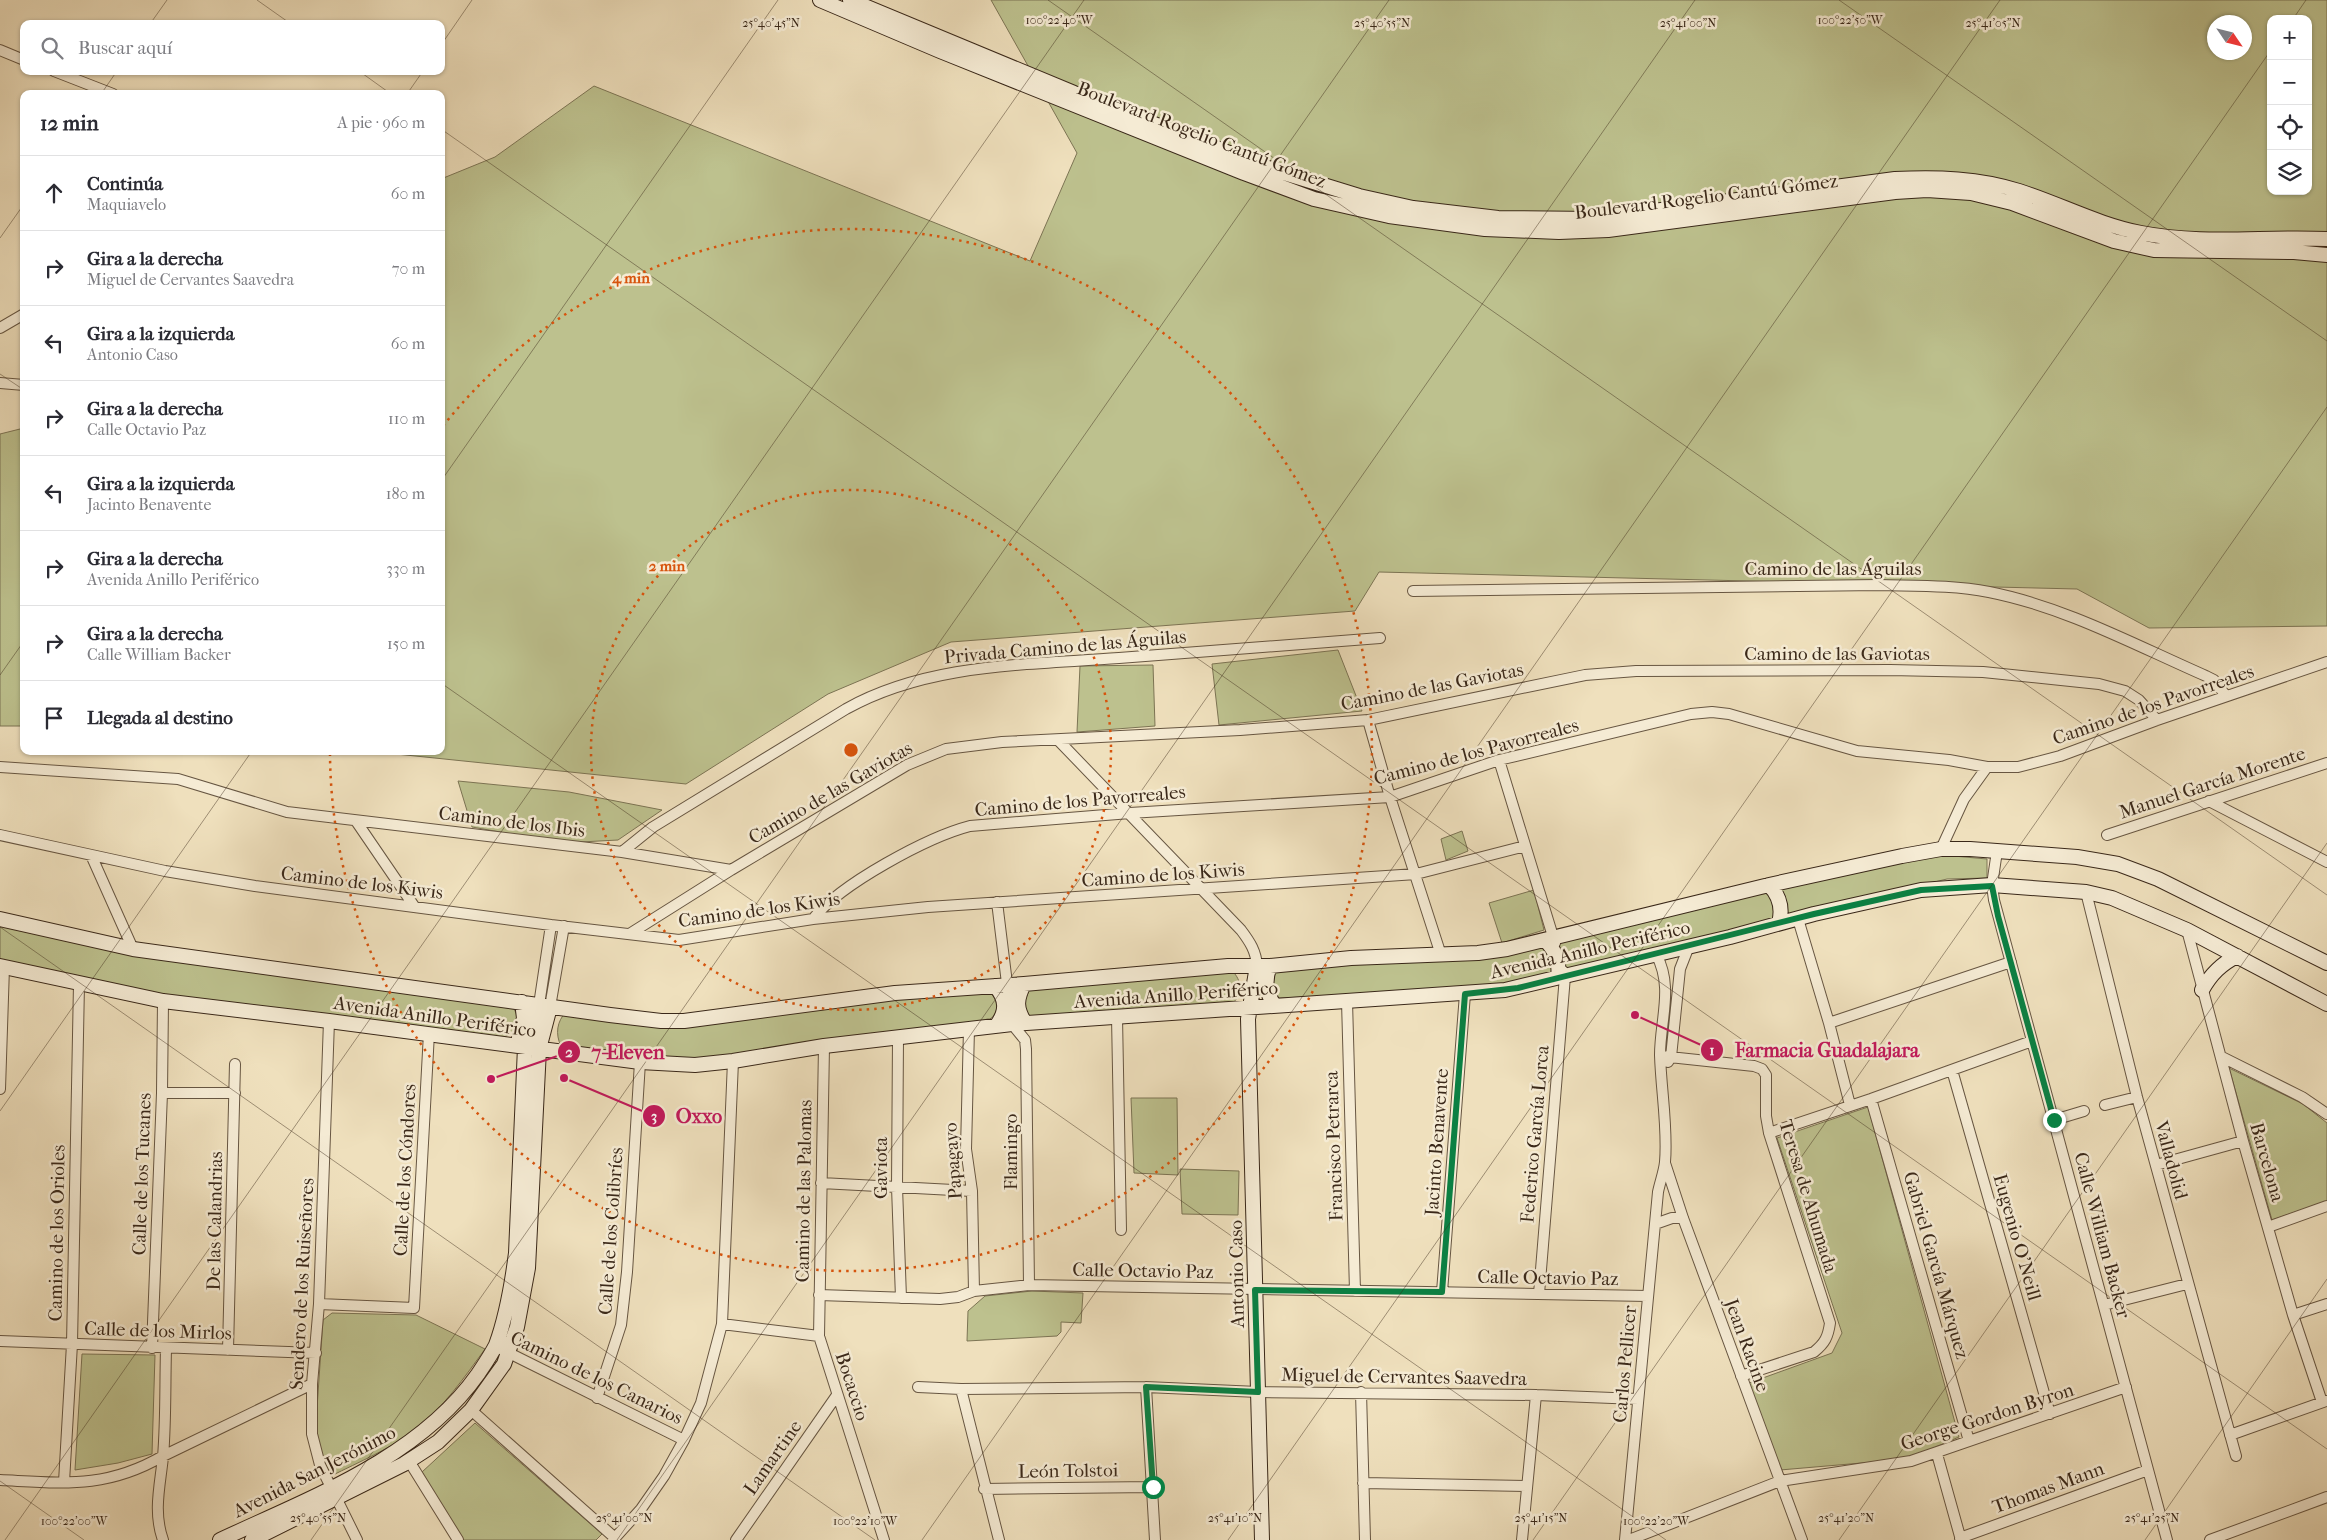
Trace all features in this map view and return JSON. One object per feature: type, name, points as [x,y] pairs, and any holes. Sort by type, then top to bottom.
[{"type":"street","name":"Boulevard Rogelio Cantú Gómez","points":[[820,0],[940,51],[1244,174],[1314,199],[1389,216],[1485,229],[1559,232],[1608,230],[1895,192],[1927,190],[1971,193],[2012,203],[2114,241],[2154,250],[2294,252],[2327,255]]},
{"type":"street","name":"Boulevard Rogelio Cantú Gómez","points":[[850,0],[1074,93],[1268,168],[1350,194],[1413,208],[1498,218],[1594,218],[1895,179],[1932,178],[1977,181],[2019,191],[2081,215],[2148,234],[2182,239],[2327,239]]},
{"type":"street","points":[[0,50],[20,58]]},
{"type":"street","points":[[64,75],[103,90]]},
{"type":"street","points":[[0,328],[20,316]]},
{"type":"street","points":[[0,383],[20,385]]},
{"type":"street","name":"Camino de las Águilas","points":[[1413,592],[1841,585],[1952,587],[1989,592],[2052,608],[2214,680],[2226,696]]},
{"type":"street","name":"Privada Camino de las Águilas","points":[[622,852],[653,827],[865,698],[921,679],[993,667],[1380,638]]},
{"type":"street","name":"Camino de los Pavorreales","points":[[814,919],[821,909],[851,886],[914,849],[949,832],[970,826],[1130,813],[1390,797],[1499,760],[1691,714],[1712,712],[1729,714],[1857,751],[1949,760],[1987,767],[2018,767],[2060,756],[2157,720],[2327,662]]},
{"type":"street","name":"Camino de las Gaviotas","points":[[631,933],[731,870],[907,764],[946,749],[1002,742],[1240,730],[1368,720],[1585,675],[1610,672],[1890,670],[1983,672],[2099,684],[2125,690],[2139,700],[2157,720]]},
{"type":"street","points":[[1368,720],[1390,797],[1441,955]]},
{"type":"street","points":[[1058,740],[1202,888],[1252,945],[1263,966],[1268,994],[1274,1006]]},
{"type":"street","points":[[1499,760],[1554,938],[1555,952],[1565,976]]},
{"type":"street","name":"Manuel García Morente","points":[[2107,835],[2327,763]]},
{"type":"street","name":"Camino de los Ibis","points":[[0,767],[178,779],[287,812],[622,852],[731,870]]},
{"type":"street","points":[[1941,849],[1964,799],[1987,767]]},
{"type":"street","points":[[2209,801],[2327,862]]},
{"type":"street","points":[[356,821],[414,906]]},
{"type":"street","name":"Camino de los Kiwis","points":[[0,835],[166,871],[255,886],[679,940],[814,919],[997,902],[1416,874],[1526,846]]},
{"type":"street","name":"Avenida Anillo Periférico","points":[[0,919],[133,950],[642,1019],[684,1021],[895,992],[1024,984],[1350,958],[1488,952],[1554,938],[1769,885],[1941,849],[2076,857],[2118,864],[2158,879],[2327,963]]},
{"type":"street","name":"Calle William Backer","points":[[1997,851],[1992,886],[1994,900],[2167,1540]]},
{"type":"street","points":[[92,855],[133,950]]},
{"type":"street","points":[[1789,881],[1786,896],[1788,908],[1798,919],[1829,1023],[1850,1105]]},
{"type":"street","points":[[1769,885],[1779,898],[1782,909],[1779,923]]},
{"type":"street","name":"Avenida Anillo Periférico","points":[[2,967],[162,1001],[329,1020],[640,1062],[695,1064],[733,1061],[824,1046],[996,1026],[1465,994],[1518,988],[1921,890],[1992,886],[2086,892],[2112,898],[2187,930],[2327,1004]]},
{"type":"street","name":"Valladolid","points":[[2086,892],[2137,1097],[2187,1284],[2236,1456]]},
{"type":"street","points":[[996,1026],[1004,1012],[1005,1006],[1001,985],[997,902]]},
{"type":"street","name":"Avenida San Jerónimo","points":[[549,1007],[551,925]]},
{"type":"street","name":"Avenida San Jerónimo","points":[[252,1540],[333,1492],[435,1423],[472,1381],[495,1346],[512,1286],[533,1048],[549,1007],[564,926]]},
{"type":"street","name":"Barcelona","points":[[2187,930],[2243,1141],[2293,1315],[2324,1401]]},
{"type":"street","name":"Carlos Pellicer","points":[[1663,1072],[1671,1057],[1680,969],[1689,946]]},
{"type":"street","name":"Carlos Pellicer","points":[[1625,1540],[1658,1192],[1664,1162],[1663,1072],[1660,1056],[1666,987],[1662,966],[1656,954]]},
{"type":"street","points":[[2202,990],[2210,976],[2227,961],[2237,956]]},
{"type":"street","points":[[1829,1023],[2011,962]]},
{"type":"street","points":[[1238,966],[1247,988],[1245,1008]]},
{"type":"street","points":[[1245,1008],[1263,966]]},
{"type":"street","points":[[0,1090],[2,967]]},
{"type":"street","name":"Federico García Lorca","points":[[1539,1294],[1565,976]]},
{"type":"street","name":"Camino de los Orioles","points":[[64,1482],[72,1344],[79,984]]},
{"type":"street","points":[[1019,1024],[1020,1013],[1017,1003],[1024,984]]},
{"type":"street","points":[[1001,985],[1019,1024]]},
{"type":"street","name":"Jacinto Benavente","points":[[1442,1292],[1465,994]]},
{"type":"street","name":"Calle de los Tucanes","points":[[152,1348],[162,1093],[162,1001]]},
{"type":"street","name":"Francisco Petrarca","points":[[1347,1001],[1355,1291]]},
{"type":"street","points":[[522,1002],[524,1022],[533,1048],[552,1027],[549,1007]]},
{"type":"street","name":"Antonio Caso","points":[[1245,1008],[1248,1019],[1262,1540]]},
{"type":"street","points":[[1117,1017],[1121,1230]]},
{"type":"street","name":"Sendero de los Ruiseñores","points":[[329,1020],[319,1304],[312,1384],[312,1434],[320,1465],[357,1540]]},
{"type":"street","name":"Flamingo","points":[[1019,1024],[1026,1049],[1029,1285]]},
{"type":"street","name":"Papagayo","points":[[969,1029],[966,1149],[972,1191],[974,1290]]},
{"type":"street","name":"Calle de los Cóndores","points":[[319,1304],[414,1308],[429,1034]]},
{"type":"street","name":"Gaviota","points":[[898,1038],[897,1187],[901,1298]]},
{"type":"street","points":[[1769,1133],[1871,1099],[2032,1041]]},
{"type":"street","name":"Camino de las Palomas","points":[[818,1336],[824,1046]]},
{"type":"street","name":"Avenida San Jerónimo","points":[[220,1540],[409,1461],[438,1442],[471,1410],[509,1353],[523,1300],[528,1268],[533,1048]]},
{"type":"street","name":"Teresa de Ahumada","points":[[1660,1056],[1754,1066],[1762,1069],[1767,1082],[1766,1116],[1769,1133],[1830,1324],[1824,1345],[1814,1352],[1741,1376]]},
{"type":"street","points":[[2222,1057],[2302,1097],[2327,1114]]},
{"type":"street","points":[[471,1410],[614,1539],[641,1509],[664,1476],[684,1440],[701,1403],[722,1324],[733,1061]]},
{"type":"street","name":"Calle de los Colibríes","points":[[597,1398],[621,1324],[627,1272],[640,1062]]},
{"type":"street","name":"De las Calandrias","points":[[228,1350],[236,1064]]},
{"type":"street","name":"Eugenio O'Neill","points":[[1952,1070],[2050,1414]]},
{"type":"street","points":[[162,1093],[235,1093]]},
{"type":"street","points":[[2105,1105],[2137,1097]]},
{"type":"street","name":"Gabriel García Márquez","points":[[1871,1099],[1969,1441]]},
{"type":"street","points":[[2054,1120],[2084,1111]]},
{"type":"street","points":[[2156,1165],[2243,1141]]},
{"type":"street","name":"Jean Racine","points":[[1664,1162],[1802,1540]]},
{"type":"street","points":[[821,1183],[972,1191]]},
{"type":"street","points":[[2268,1227],[2327,1206]]},
{"type":"street","points":[[1655,1224],[1672,1218],[1683,1218]]},
{"type":"street","points":[[2104,1306],[2187,1284]]},
{"type":"street","name":"Calle Octavio Paz","points":[[819,1295],[949,1298],[974,1290],[1029,1285],[1648,1296]]},
{"type":"street","points":[[2293,1315],[2327,1304]]},
{"type":"street","name":"Bocaccio","points":[[722,1324],[818,1336],[884,1540]]},
{"type":"street","name":"Calle de los Mirlos","points":[[0,1341],[166,1349],[316,1353]]},
{"type":"street","name":"Camino de los Canarios","points":[[495,1346],[684,1440]]},
{"type":"street","points":[[163,1540],[157,1520],[157,1508],[163,1456],[166,1349]]},
{"type":"street","points":[[0,1480],[80,1483],[122,1476],[140,1469],[312,1384]]},
{"type":"street","name":"Miguel de Cervantes Saavedra","points":[[918,1387],[960,1389],[1146,1387],[1258,1392],[1536,1395],[1638,1399]]},
{"type":"street","points":[[1146,1387],[1155,1540]]},
{"type":"street","name":"George Gordon Byron","points":[[1629,1540],[1780,1482],[1906,1462],[1937,1454],[1969,1441],[2126,1387]]},
{"type":"street","points":[[960,1389],[984,1489],[999,1540]]},
{"type":"street","points":[[1361,1392],[1364,1540]]},
{"type":"street","name":"Lamartine","points":[[736,1540],[837,1395]]},
{"type":"street","points":[[1522,1540],[1536,1395]]},
{"type":"street","points":[[2230,1435],[2324,1401]]},
{"type":"street","points":[[1937,1454],[1960,1539]]},
{"type":"street","points":[[409,1461],[458,1540]]},
{"type":"street","name":"Thomas Mann","points":[[1960,1539],[2148,1470]]},
{"type":"street","points":[[1363,1483],[1527,1486]]},
{"type":"street","name":"León Tolstoi","points":[[984,1489],[1153,1487]]},
{"type":"street","points":[[2210,1540],[2327,1497]]},
{"type":"street","points":[[2233,1532],[2242,1540]]},
{"type":"green space","points":[[991,0],[2327,0],[2327,626],[2149,628],[2077,589],[1379,572],[1355,611],[951,642],[828,694],[686,784],[406,755],[445,755],[445,177],[495,157],[594,86],[1030,261],[1077,153]]},
{"type":"green space","points":[[20,429],[20,726],[0,726],[0,434]]},
{"type":"green space","points":[[1338,650],[1362,711],[1219,725],[1212,664]]},
{"type":"green space","points":[[1153,665],[1155,726],[1077,732],[1080,666]]},
{"type":"green space","points":[[458,781],[569,792],[662,810],[618,840],[562,843],[472,827]]},
{"type":"green space","points":[[1462,831],[1468,851],[1446,860],[1441,839]]},
{"type":"green space","points":[[1942,855],[1987,859],[1987,878],[1947,879],[1570,968],[1504,986],[1452,991],[1279,998],[1272,989],[1274,969],[1429,959],[1868,867]]},
{"type":"green space","points":[[1534,890],[1544,930],[1502,943],[1489,903]]},
{"type":"green space","points":[[0,925],[514,1009],[519,1019],[515,1032],[502,1038],[171,996],[0,960]]},
{"type":"green space","points":[[1233,972],[1238,979],[1240,992],[1233,1002],[1027,1017],[1024,1003],[1030,988]]},
{"type":"green space","points":[[988,990],[994,997],[997,1005],[995,1013],[989,1020],[694,1060],[570,1049],[561,1046],[558,1037],[559,1024],[566,1012],[673,1027],[855,1002]]},
{"type":"green space","points":[[2229,1068],[2303,1104],[2327,1123],[2327,1201],[2272,1220]]},
{"type":"green space","points":[[1131,1098],[1177,1098],[1178,1175],[1134,1173]]},
{"type":"green space","points":[[1868,1107],[1959,1437],[1908,1459],[1780,1470],[1749,1383],[1832,1353],[1842,1333],[1777,1138]]},
{"type":"green space","points":[[1180,1169],[1239,1171],[1238,1215],[1182,1214]]},
{"type":"green space","points":[[1032,1291],[1083,1293],[1081,1323],[1061,1322],[1061,1332],[1057,1336],[967,1341],[968,1311],[985,1296]]},
{"type":"green space","points":[[332,1313],[416,1315],[485,1349],[444,1402],[415,1430],[385,1449],[331,1476],[318,1446],[316,1423],[323,1320]]},
{"type":"green space","points":[[82,1354],[155,1355],[152,1454],[118,1463],[75,1470]]},
{"type":"green space","points":[[475,1423],[602,1534],[596,1540],[462,1540],[422,1472]]},
{"type":"place","name":"Farmacia Guadalajara","points":[[1635,1015]]},
{"type":"place","name":"Oxxo","points":[[564,1078]]},
{"type":"place","name":"7-Eleven","points":[[491,1079]]},
{"type":"route","points":[[1153,1487],[1146,1387],[1258,1392],[1255,1290],[1442,1292],[1465,994],[1518,988],[1552,978],[1730,937],[1814,914],[1921,890],[1992,886],[1998,916],[2054,1120]]}]
